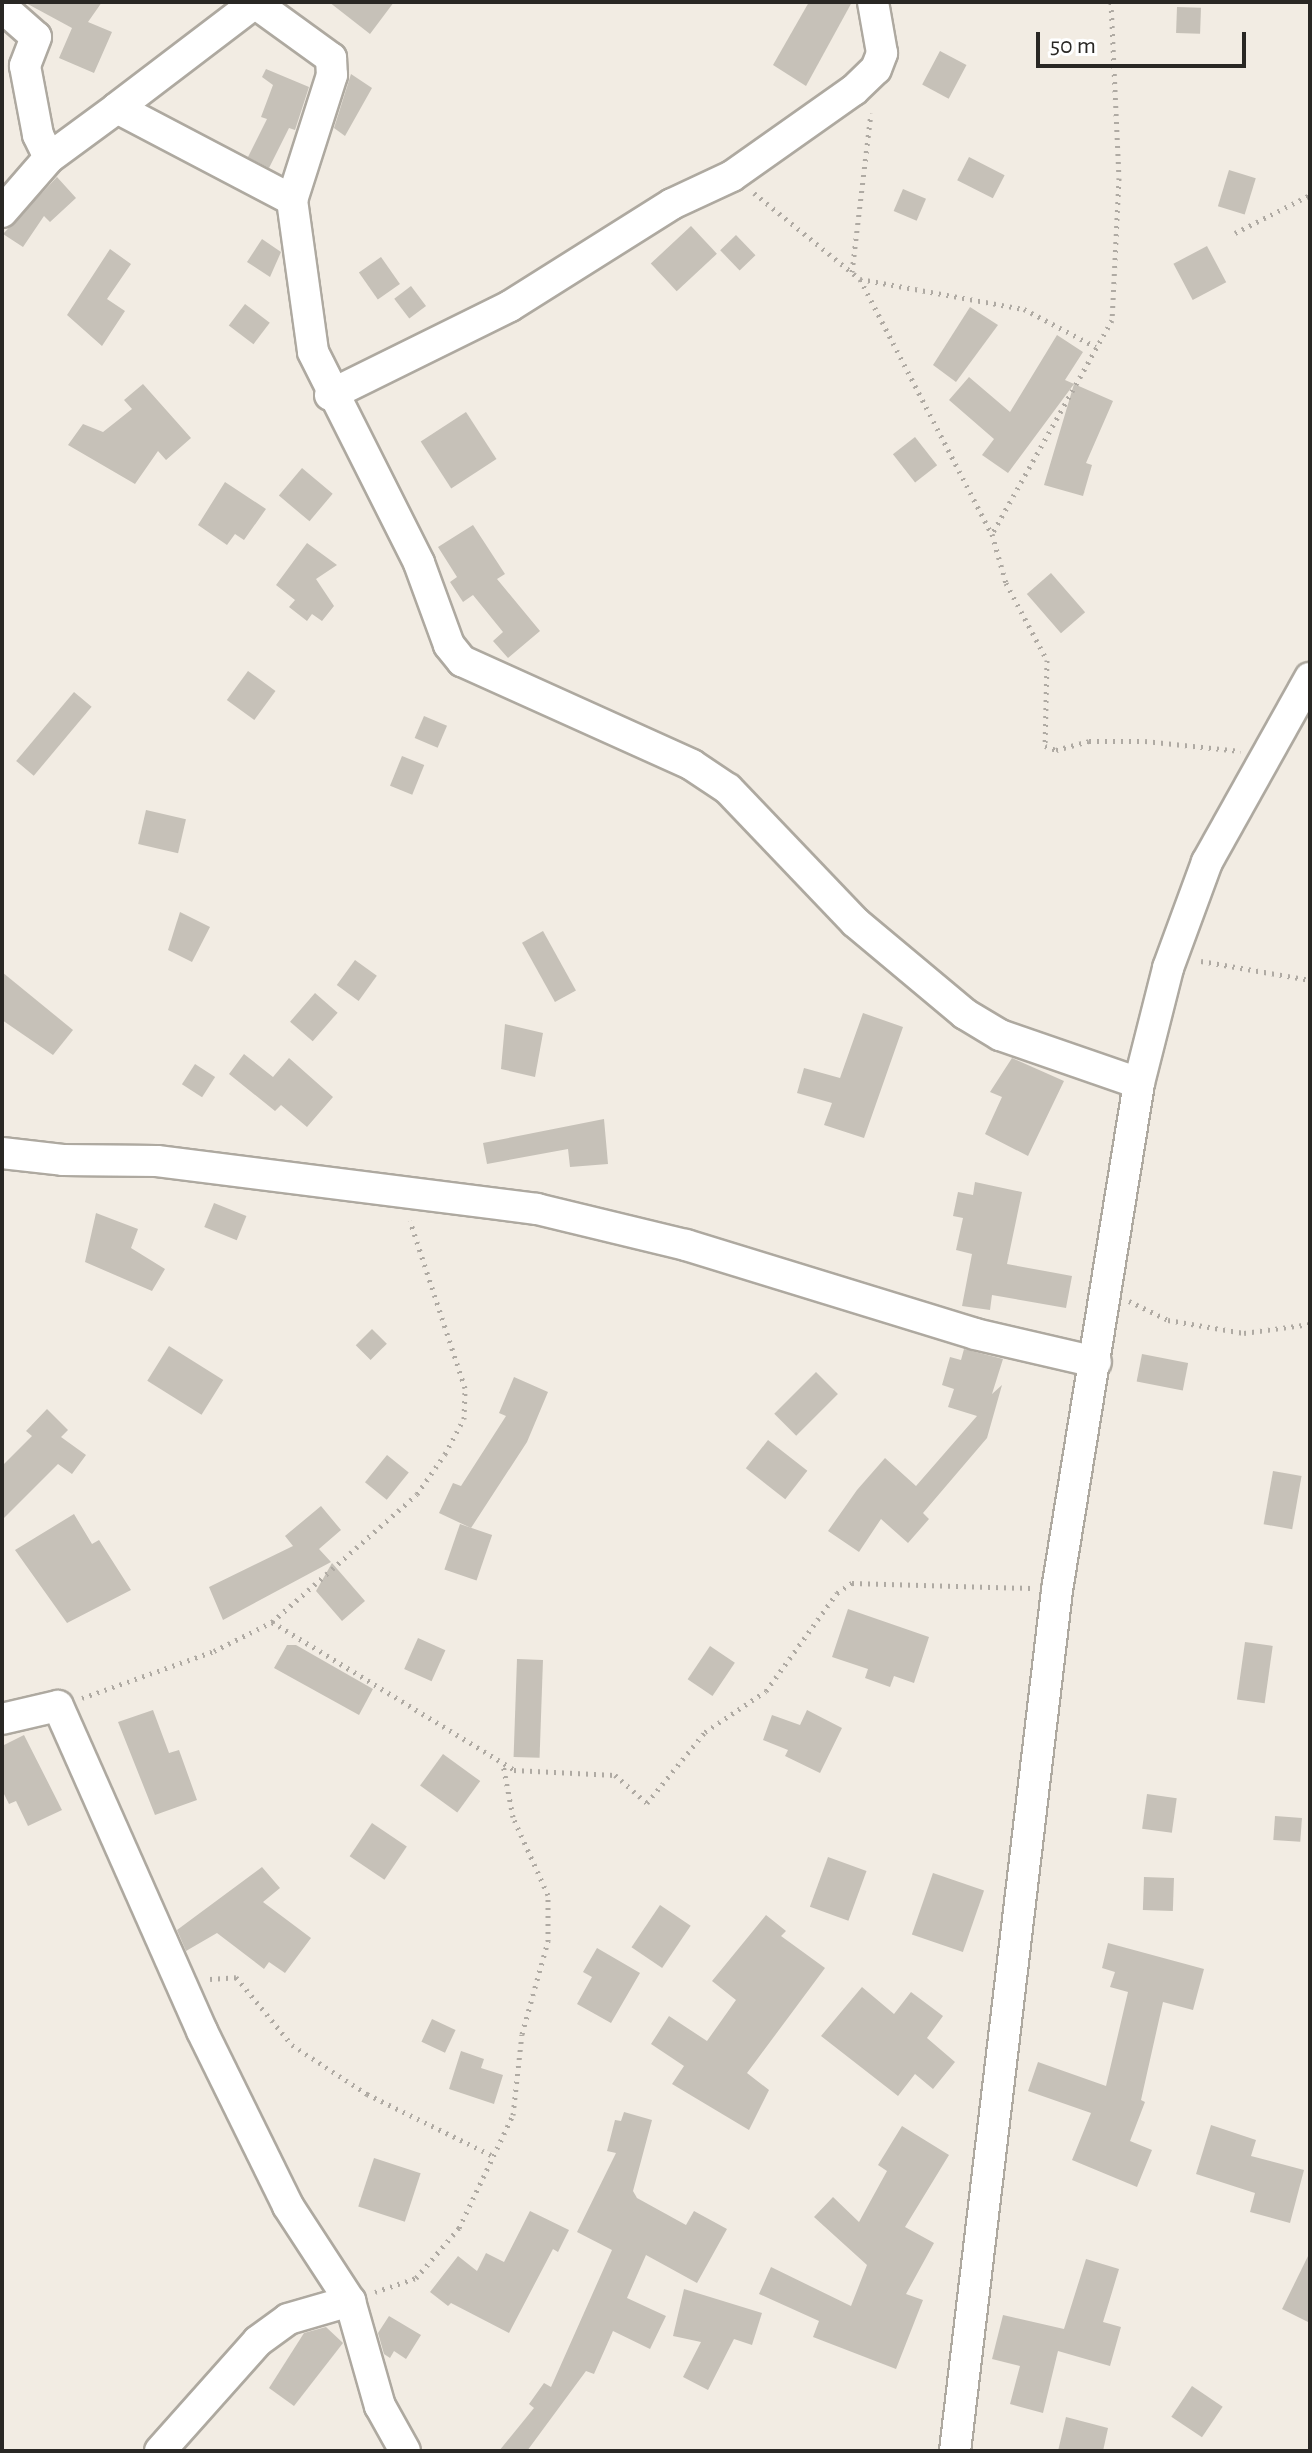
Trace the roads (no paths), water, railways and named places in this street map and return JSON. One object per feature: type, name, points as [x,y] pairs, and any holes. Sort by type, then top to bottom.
[{"type":"street","points":[[2,212],[49,158],[256,2],[331,58],[332,75],[292,200],[313,352],[330,395],[419,563],[449,645],[462,661],[692,765],[728,789],[855,922],[965,1014],[1000,1035],[1139,1083]]},
{"type":"street","points":[[330,395],[510,306],[672,204],[732,176],[854,90],[876,69],[882,53],[873,2]]},
{"type":"street","points":[[2,7],[36,37],[25,66],[38,135],[49,158]]},
{"type":"street","points":[[117,108],[292,200]]},
{"type":"street","points":[[955,2451],[1057,1590],[1139,1083],[1172,959],[1207,862],[1310,678]]},
{"type":"street","points":[[2,1153],[34,1159],[157,1161],[537,1209],[686,1245],[975,1334],[1096,1362]]},
{"type":"street","points":[[2,1719],[58,1706],[181,1982],[288,2206],[350,2301],[380,2406],[405,2451]]},
{"type":"street","points":[[160,2451],[258,2341],[288,2319],[350,2301]]}]
